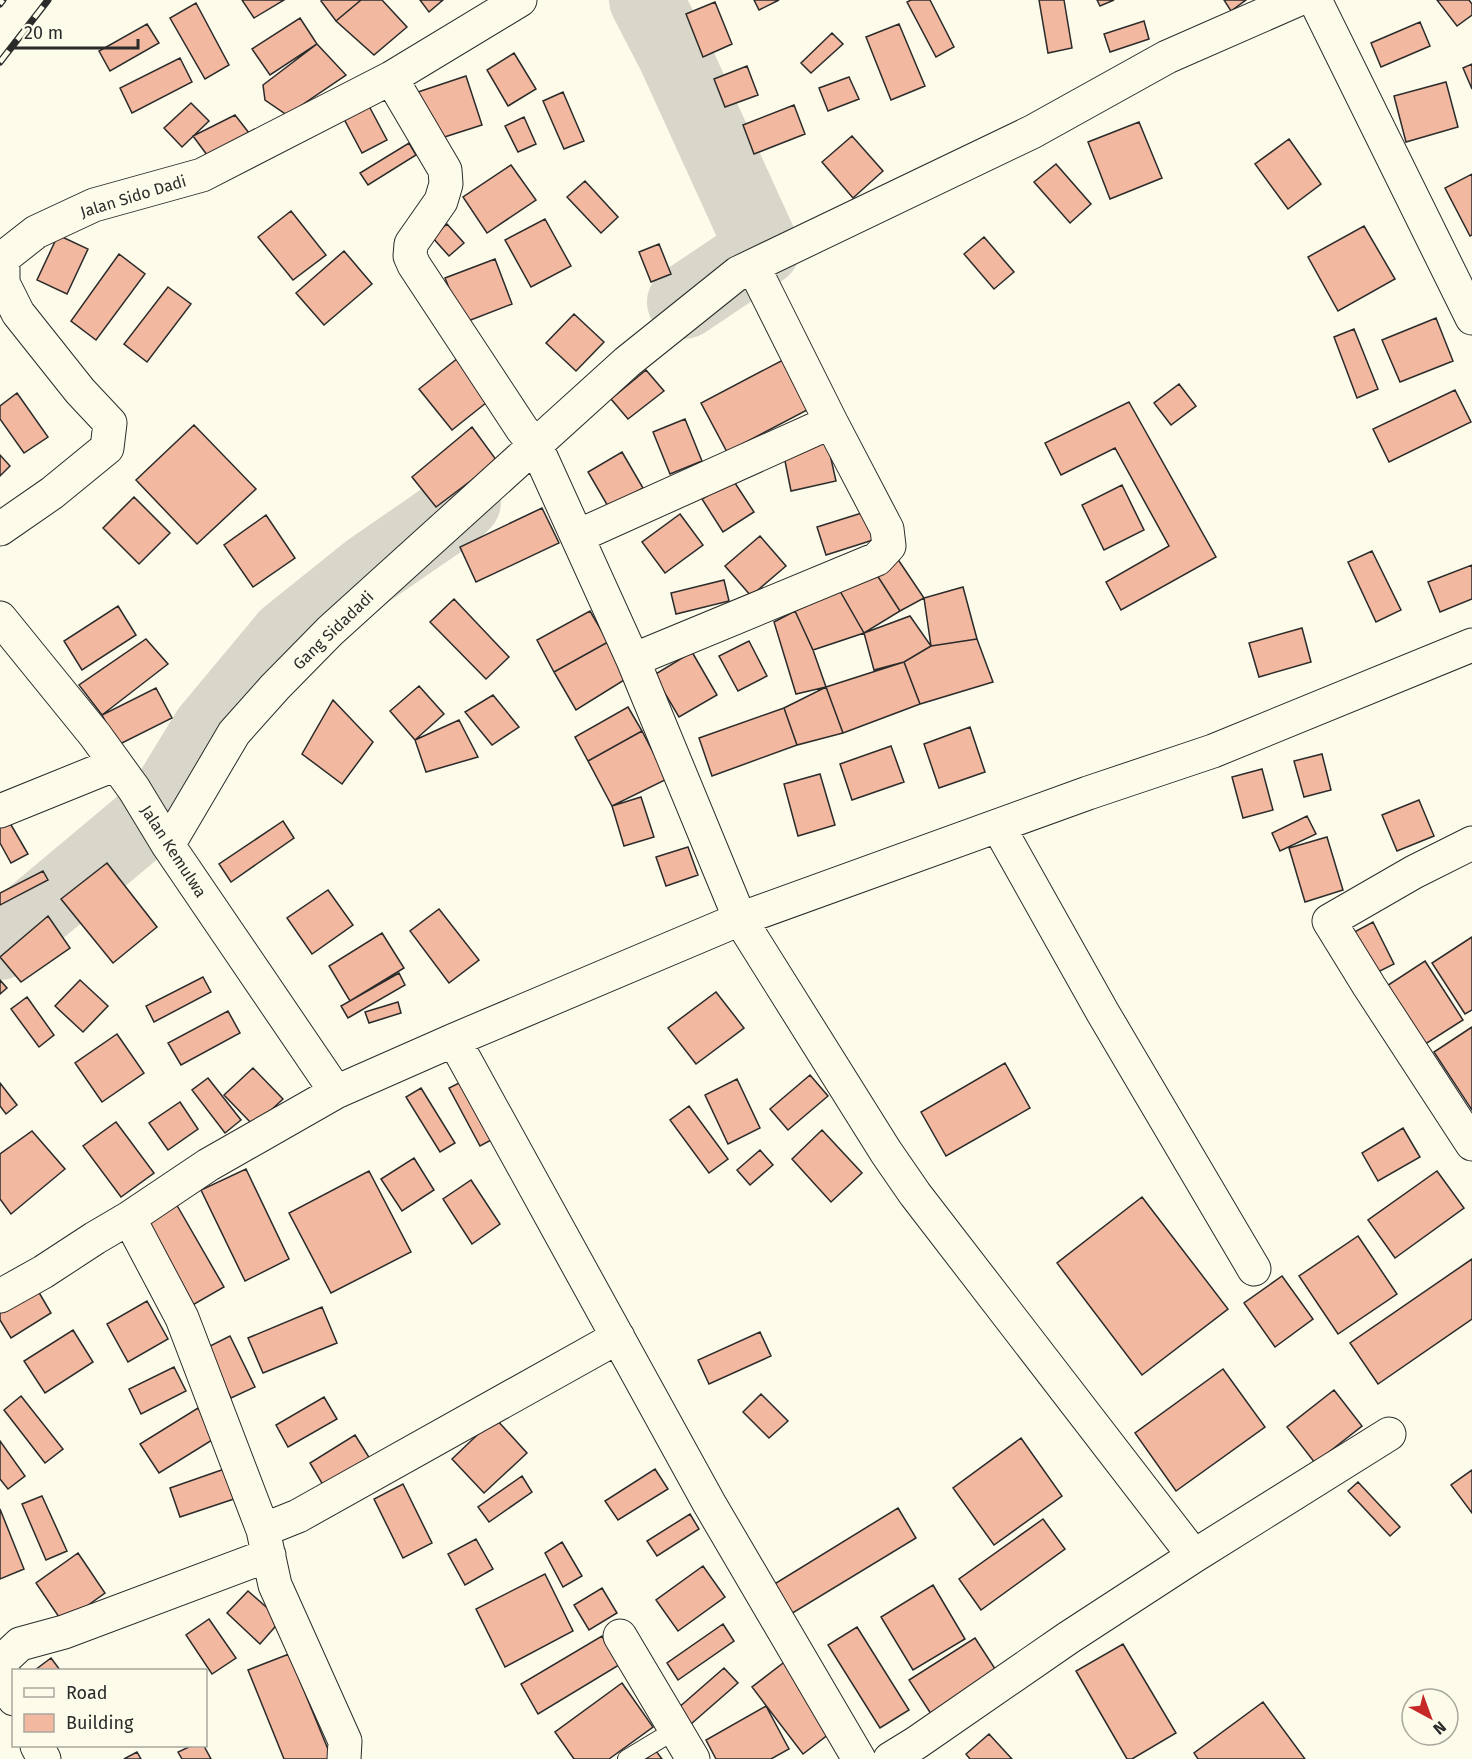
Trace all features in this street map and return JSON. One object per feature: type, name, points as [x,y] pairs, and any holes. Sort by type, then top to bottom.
[{"type":"street","name":"Jalan Sido Dadi","points":[[0,529],[52,493],[107,448],[110,423],[80,391],[18,313],[3,283],[3,258],[36,232],[94,205],[202,175],[391,78],[520,0]]},
{"type":"street","name":"Gang Sidadadi","points":[[168,845],[234,733],[330,631],[529,438],[738,273],[1032,132],[1167,57],[1298,0]]},
{"type":"street","points":[[1315,0],[1472,318]]},
{"type":"street","points":[[391,78],[445,170],[446,184],[441,201],[411,244],[410,256],[529,438],[578,536],[633,660],[740,919],[886,1152],[915,1194],[1194,1556]]},
{"type":"street","points":[[633,660],[877,559],[889,546],[888,529],[831,422],[753,266]]},
{"type":"street","points":[[578,536],[831,422]]},
{"type":"street","name":"Jalan Kemulwa","points":[[0,618],[95,735],[125,777],[168,845],[336,1092]]},
{"type":"street","points":[[0,1296],[129,1218],[208,1165],[336,1092],[740,919],[1088,793],[1213,751],[1472,645]]},
{"type":"street","points":[[0,811],[125,777]]},
{"type":"street","points":[[998,826],[1103,1013],[1254,1269]]},
{"type":"street","points":[[1472,844],[1414,872],[1329,921],[1472,1144]]},
{"type":"street","points":[[454,1040],[709,1503],[859,1759]]},
{"type":"street","points":[[129,1218],[182,1318],[266,1543],[275,1585],[345,1741],[344,1759]]},
{"type":"street","points":[[12,1695],[3,1679],[3,1660],[20,1644],[64,1632],[266,1543],[298,1516],[618,1337]]},
{"type":"street","points":[[890,1759],[1068,1638],[1389,1434]]},
{"type":"street","points":[[620,1636],[693,1759]]},
{"type":"lane","points":[[627,1759],[675,1730]]},
{"type":"building","points":[[242,0],[284,0],[254,18]]},
{"type":"building","points":[[322,0],[361,0],[336,21]]},
{"type":"building","points":[[361,0],[382,0],[407,27],[374,55],[336,21]]},
{"type":"building","points":[[420,0],[443,0],[429,12]]},
{"type":"building","points":[[754,0],[779,0],[759,10]]},
{"type":"building","points":[[930,0],[954,47],[936,57],[907,2]]},
{"type":"building","points":[[1039,0],[1064,0],[1072,48],[1048,53]]},
{"type":"building","points":[[1097,0],[1114,0],[1100,6]]},
{"type":"building","points":[[1224,0],[1246,0],[1231,11]]},
{"type":"building","points":[[1437,0],[1469,0],[1472,4],[1472,15],[1457,26]]},
{"type":"building","points":[[715,2],[732,44],[703,57],[686,14]]},
{"type":"building","points":[[196,3],[229,65],[205,79],[170,18]]},
{"type":"building","points":[[300,18],[317,44],[270,75],[252,49]]},
{"type":"building","points":[[1144,21],[1149,39],[1110,52],[1104,34]]},
{"type":"building","points":[[1420,22],[1430,46],[1381,67],[1371,43]]},
{"type":"building","points":[[147,24],[159,43],[110,71],[99,51]]},
{"type":"building","points":[[899,24],[925,86],[891,100],[866,37]]},
{"type":"building","points":[[832,33],[843,44],[811,73],[801,63]]},
{"type":"building","points":[[317,44],[346,75],[287,115],[265,100],[263,85]]},
{"type":"building","points":[[514,53],[536,89],[508,106],[487,70]]},
{"type":"building","points":[[180,58],[192,82],[132,113],[120,88]]},
{"type":"building","points":[[1472,64],[1472,89],[1463,68]]},
{"type":"building","points":[[747,66],[758,95],[725,107],[714,79]]},
{"type":"building","points":[[466,76],[482,125],[432,141],[415,93]]},
{"type":"building","points":[[849,77],[859,99],[828,111],[819,88]]},
{"type":"building","points":[[1446,82],[1458,127],[1406,142],[1394,96]]},
{"type":"building","points":[[563,92],[584,141],[564,149],[543,101]]},
{"type":"building","points":[[191,103],[209,121],[182,147],[164,128]]},
{"type":"building","points":[[794,105],[805,134],[754,154],[743,125]]},
{"type":"building","points":[[369,106],[387,140],[362,153],[344,119]]},
{"type":"building","points":[[235,115],[253,138],[210,159],[193,136]]},
{"type":"building","points":[[524,117],[536,144],[518,152],[505,126]]},
{"type":"building","points":[[1139,122],[1162,178],[1110,199],[1088,142]]},
{"type":"building","points":[[852,136],[883,171],[853,198],[822,162]]},
{"type":"building","points":[[1289,139],[1321,184],[1288,209],[1255,164]]},
{"type":"building","points":[[409,143],[416,155],[368,185],[360,173]]},
{"type":"building","points":[[1056,164],[1091,204],[1070,223],[1034,182]]},
{"type":"building","points":[[511,165],[536,200],[487,233],[463,197]]},
{"type":"building","points":[[1472,174],[1472,235],[1470,236],[1445,188]]},
{"type":"building","points":[[585,181],[618,217],[601,233],[567,197]]},
{"type":"building","points":[[291,211],[326,255],[293,280],[258,237]]},
{"type":"building","points":[[545,219],[571,266],[531,287],[505,240]]},
{"type":"building","points":[[447,224],[464,243],[449,256],[432,237]]},
{"type":"building","points":[[1364,226],[1395,279],[1338,311],[1308,257]]},
{"type":"building","points":[[58,235],[88,249],[67,294],[37,280]]},
{"type":"building","points":[[984,237],[1014,272],[994,289],[964,254]]},
{"type":"building","points":[[659,244],[671,274],[651,282],[639,252]]},
{"type":"building","points":[[344,251],[372,284],[324,325],[296,293]]},
{"type":"building","points":[[119,254],[145,274],[96,340],[71,321]]},
{"type":"building","points":[[495,259],[512,304],[463,323],[445,278]]},
{"type":"building","points":[[168,287],[191,304],[147,362],[124,344]]},
{"type":"building","points":[[574,314],[604,342],[576,371],[546,343]]},
{"type":"building","points":[[1436,318],[1453,361],[1400,382],[1382,340]]},
{"type":"building","points":[[1354,329],[1378,389],[1357,398],[1334,337]]},
{"type":"building","points":[[458,358],[491,399],[452,430],[419,389]]},
{"type":"building","points":[[783,360],[809,409],[727,452],[701,403]]},
{"type":"building","points":[[646,370],[664,391],[628,419],[611,399]]},
{"type":"building","points":[[1179,384],[1196,406],[1171,425],[1154,403]]},
{"type":"building","points":[[1455,390],[1471,422],[1389,462],[1373,429]]},
{"type":"building","points":[[17,393],[48,437],[24,453],[0,419],[0,406]]},
{"type":"building","points":[[1129,402],[1216,557],[1121,610],[1106,582],[1169,546],[1115,448],[1061,475],[1045,443]]},
{"type":"building","points":[[685,419],[702,461],[670,474],[653,432]]},
{"type":"building","points":[[194,425],[256,489],[197,544],[136,480]]},
{"type":"building","points":[[472,427],[497,461],[436,507],[412,477]]},
{"type":"building","points":[[827,441],[836,481],[791,491],[783,451]]},
{"type":"building","points":[[622,452],[643,488],[609,508],[588,472]]},
{"type":"building","points":[[0,455],[10,466],[0,476]]},
{"type":"building","points":[[733,480],[754,512],[723,532],[702,499]]},
{"type":"building","points":[[1122,485],[1144,530],[1104,550],[1082,505]]},
{"type":"building","points":[[134,497],[170,533],[139,564],[103,528]]},
{"type":"building","points":[[542,508],[559,543],[476,582],[460,547]]},
{"type":"building","points":[[865,512],[873,540],[826,555],[817,527]]},
{"type":"building","points":[[680,514],[703,545],[665,573],[642,542]]},
{"type":"building","points":[[266,515],[295,558],[253,587],[224,545]]},
{"type":"building","points":[[760,536],[786,566],[751,596],[725,566]]},
{"type":"building","points":[[1372,551],[1401,610],[1376,622],[1348,562]]},
{"type":"building","points":[[897,558],[924,598],[900,611],[875,572]]},
{"type":"building","points":[[1472,565],[1472,599],[1440,612],[1428,582]]},
{"type":"building","points":[[875,572],[900,611],[864,633],[840,591]]},
{"type":"building","points":[[724,580],[729,601],[676,614],[671,593]]},
{"type":"building","points":[[963,587],[977,639],[931,646],[924,598]]},
{"type":"building","points":[[840,591],[864,633],[813,650],[795,611]]},
{"type":"building","points":[[454,599],[509,657],[486,679],[430,622]]},
{"type":"building","points":[[118,606],[136,635],[82,670],[64,641]]},
{"type":"building","points":[[590,611],[608,642],[554,672],[537,640]]},
{"type":"building","points":[[795,611],[813,650],[826,687],[796,694],[774,622]]},
{"type":"building","points":[[910,616],[931,646],[904,662],[874,670],[864,633]]},
{"type":"building","points":[[1302,628],[1311,662],[1259,677],[1249,643]]},
{"type":"building","points":[[146,639],[168,664],[102,715],[79,685]]},
{"type":"building","points":[[977,639],[993,682],[920,704],[904,662],[931,646]]},
{"type":"building","points":[[749,641],[767,676],[738,691],[719,656]]},
{"type":"building","points":[[608,642],[629,677],[576,710],[554,672]]},
{"type":"building","points":[[692,652],[717,695],[679,717],[654,675]]},
{"type":"building","points":[[904,662],[920,704],[843,733],[826,687]]},
{"type":"building","points":[[419,686],[444,714],[415,740],[390,711]]},
{"type":"building","points":[[826,687],[843,733],[797,745],[784,708]]},
{"type":"building","points":[[156,688],[172,718],[118,745],[102,715]]},
{"type":"building","points":[[493,695],[519,727],[492,745],[465,712]]},
{"type":"building","points":[[333,700],[373,742],[342,784],[302,754]]},
{"type":"building","points":[[628,707],[642,731],[588,761],[575,737]]},
{"type":"building","points":[[784,708],[797,745],[712,776],[699,738]]},
{"type":"building","points":[[459,720],[478,757],[426,772],[415,740]]},
{"type":"building","points":[[970,727],[985,772],[939,788],[924,744]]},
{"type":"building","points":[[642,731],[667,779],[612,806],[588,761]]},
{"type":"building","points":[[891,746],[904,782],[852,800],[840,764]]},
{"type":"building","points":[[1322,754],[1331,790],[1304,797],[1294,761]]},
{"type":"building","points":[[1262,769],[1273,810],[1243,818],[1232,777]]},
{"type":"building","points":[[820,774],[835,825],[798,836],[784,784]]},
{"type":"building","points":[[641,797],[654,837],[624,846],[612,806]]},
{"type":"building","points":[[1419,800],[1434,836],[1397,851],[1382,815]]},
{"type":"building","points":[[1307,816],[1316,834],[1280,851],[1272,833]]},
{"type":"building","points":[[7,818],[28,854],[11,863],[0,843],[0,822]]},
{"type":"building","points":[[283,821],[294,838],[231,882],[219,864]]},
{"type":"building","points":[[1327,837],[1343,890],[1305,902],[1289,848]]},
{"type":"building","points":[[688,847],[698,875],[666,886],[656,857]]},
{"type":"building","points":[[107,863],[157,927],[113,963],[61,899]]},
{"type":"building","points":[[43,871],[48,880],[0,905],[0,893]]},
{"type":"building","points":[[328,890],[353,925],[312,954],[287,918]]},
{"type":"building","points":[[439,909],[479,960],[449,983],[410,931]]},
{"type":"building","points":[[48,916],[70,948],[21,982],[0,957]]},
{"type":"building","points":[[1373,922],[1394,964],[1366,978],[1345,937]]},
{"type":"building","points":[[382,933],[404,968],[350,1001],[329,966]]},
{"type":"building","points":[[1472,937],[1472,1010],[1465,1014],[1432,963]]},
{"type":"building","points":[[1425,961],[1463,1020],[1416,1050],[1379,991]]},
{"type":"building","points":[[399,973],[405,985],[348,1018],[341,1006]]},
{"type":"building","points":[[203,977],[211,992],[154,1022],[146,1006]]},
{"type":"building","points":[[0,980],[7,988],[0,994]]},
{"type":"building","points":[[80,980],[108,1006],[83,1032],[55,1006]]},
{"type":"building","points":[[716,992],[744,1028],[696,1064],[668,1028]]},
{"type":"building","points":[[27,997],[54,1035],[39,1047],[11,1009]]},
{"type":"building","points":[[398,1002],[401,1013],[369,1023],[365,1012]]},
{"type":"building","points":[[228,1011],[240,1033],[181,1065],[168,1043]]},
{"type":"building","points":[[1472,1027],[1472,1110],[1434,1052]]},
{"type":"building","points":[[117,1034],[144,1073],[102,1102],[75,1063]]},
{"type":"building","points":[[1005,1063],[1030,1108],[946,1156],[921,1112]]},
{"type":"building","points":[[253,1068],[283,1099],[254,1126],[224,1095]]},
{"type":"building","points":[[810,1075],[828,1096],[788,1130],[770,1109]]},
{"type":"building","points":[[208,1078],[241,1120],[225,1133],[192,1090]]},
{"type":"building","points":[[737,1079],[760,1128],[728,1144],[705,1095]]},
{"type":"building","points":[[465,1080],[495,1138],[480,1146],[449,1088]]},
{"type":"building","points":[[0,1083],[17,1105],[6,1114],[0,1106]]},
{"type":"building","points":[[421,1088],[455,1143],[440,1152],[406,1097]]},
{"type":"building","points":[[180,1102],[198,1129],[168,1150],[149,1123]]},
{"type":"building","points":[[689,1106],[728,1159],[709,1173],[670,1120]]},
{"type":"building","points":[[116,1122],[154,1173],[121,1197],[83,1146]]},
{"type":"building","points":[[1403,1128],[1420,1157],[1378,1181],[1362,1153]]},
{"type":"building","points":[[822,1130],[862,1173],[831,1202],[792,1159]]},
{"type":"building","points":[[32,1131],[65,1169],[11,1214],[0,1199],[0,1154]]},
{"type":"building","points":[[760,1150],[773,1165],[750,1185],[737,1170]]},
{"type":"building","points":[[414,1158],[434,1190],[402,1211],[381,1179]]},
{"type":"building","points":[[246,1169],[289,1259],[245,1281],[201,1190]]},
{"type":"building","points":[[369,1171],[411,1252],[331,1293],[289,1213]]},
{"type":"building","points":[[1437,1171],[1464,1208],[1395,1258],[1368,1220]]},
{"type":"building","points":[[471,1180],[500,1224],[472,1244],[443,1199]]},
{"type":"building","points":[[171,1195],[224,1287],[191,1306],[139,1214]]},
{"type":"building","points":[[1142,1197],[1228,1309],[1142,1375],[1057,1263]]},
{"type":"building","points":[[1358,1236],[1397,1294],[1338,1334],[1299,1276]]},
{"type":"building","points":[[1472,1259],[1472,1319],[1378,1384],[1350,1343]]},
{"type":"building","points":[[1282,1276],[1313,1319],[1275,1347],[1244,1303]]},
{"type":"building","points":[[37,1289],[51,1313],[11,1338],[0,1320],[0,1312]]},
{"type":"building","points":[[147,1301],[168,1339],[128,1362],[107,1324]]},
{"type":"building","points":[[322,1307],[337,1343],[263,1373],[248,1338]]},
{"type":"building","points":[[73,1330],[93,1362],[45,1393],[24,1361]]},
{"type":"building","points":[[760,1332],[771,1356],[709,1384],[698,1360]]},
{"type":"building","points":[[230,1336],[255,1387],[231,1398],[206,1348]]},
{"type":"building","points":[[174,1367],[186,1391],[141,1414],[129,1389]]},
{"type":"building","points":[[1223,1369],[1265,1427],[1176,1491],[1135,1433]]},
{"type":"building","points":[[1334,1390],[1362,1426],[1315,1463],[1287,1427]]},
{"type":"building","points":[[761,1394],[788,1421],[769,1438],[743,1412]]},
{"type":"building","points":[[21,1396],[63,1449],[45,1463],[4,1410]]},
{"type":"building","points":[[324,1397],[337,1419],[288,1447],[276,1425]]},
{"type":"building","points":[[198,1408],[217,1437],[159,1473],[140,1444]]},
{"type":"building","points":[[495,1418],[527,1453],[484,1493],[452,1459]]},
{"type":"building","points":[[355,1435],[372,1462],[326,1490],[310,1463]]},
{"type":"building","points":[[1021,1438],[1062,1496],[994,1545],[953,1488]]},
{"type":"building","points":[[0,1441],[25,1476],[8,1489],[0,1479]]},
{"type":"building","points":[[233,1466],[243,1496],[180,1517],[170,1488]]},
{"type":"building","points":[[655,1469],[668,1489],[618,1520],[605,1501]]},
{"type":"building","points":[[1472,1470],[1472,1513],[1451,1485]]},
{"type":"building","points":[[522,1476],[532,1492],[489,1522],[478,1507]]},
{"type":"building","points":[[1358,1482],[1400,1527],[1390,1536],[1348,1491]]},
{"type":"building","points":[[403,1484],[432,1543],[403,1558],[374,1499]]},
{"type":"building","points":[[42,1496],[67,1551],[46,1560],[22,1504]]},
{"type":"building","points":[[898,1508],[916,1538],[786,1617],[768,1588]]},
{"type":"building","points":[[0,1509],[24,1569],[0,1579]]},
{"type":"building","points":[[690,1514],[699,1529],[657,1556],[647,1541]]},
{"type":"building","points":[[1043,1519],[1065,1549],[981,1610],[959,1579]]},
{"type":"building","points":[[476,1539],[493,1569],[465,1585],[448,1554]]},
{"type":"building","points":[[562,1542],[582,1576],[563,1587],[545,1553]]},
{"type":"building","points":[[78,1553],[105,1593],[63,1623],[36,1583]]},
{"type":"building","points":[[703,1566],[725,1597],[678,1631],[656,1600]]},
{"type":"building","points":[[545,1574],[573,1631],[505,1667],[476,1609]]},
{"type":"building","points":[[933,1585],[965,1639],[913,1670],[881,1617]]},
{"type":"building","points":[[602,1588],[617,1613],[589,1630],[574,1605]]},
{"type":"building","points":[[248,1591],[281,1620],[260,1644],[227,1613]]},
{"type":"building","points":[[209,1619],[236,1658],[212,1674],[186,1635]]},
{"type":"building","points":[[723,1624],[734,1641],[678,1680],[667,1663]]},
{"type":"building","points":[[857,1627],[909,1710],[880,1728],[828,1645]]},
{"type":"building","points":[[602,1636],[619,1665],[538,1714],[521,1684]]},
{"type":"building","points":[[975,1638],[1001,1678],[935,1720],[909,1680]]},
{"type":"building","points":[[1123,1644],[1176,1733],[1132,1759],[1127,1759],[1076,1671]]},
{"type":"building","points":[[289,1654],[332,1759],[284,1759],[248,1670]]},
{"type":"building","points":[[51,1658],[59,1669],[36,1669]]},
{"type":"building","points":[[787,1660],[838,1727],[803,1754],[752,1687]]},
{"type":"building","points":[[724,1668],[738,1683],[691,1724],[677,1709]]},
{"type":"building","points":[[622,1683],[653,1727],[609,1759],[574,1759],[555,1732]]},
{"type":"building","points":[[1263,1702],[1305,1759],[1198,1759],[1194,1753]]},
{"type":"building","points":[[766,1706],[789,1749],[771,1759],[716,1759],[706,1740]]},
{"type":"building","points":[[989,1734],[1012,1759],[970,1759],[966,1754]]},
{"type":"building","points":[[189,1747],[205,1747],[211,1759],[182,1759],[178,1752]]},
{"type":"building","points":[[656,1751],[662,1759],[646,1759]]},
{"type":"building","points":[[137,1752],[141,1759],[124,1759]]},
{"type":"waterway","points":[[646,0],[674,54],[763,249],[684,302]]},
{"type":"waterway","points":[[0,943],[161,808],[208,731],[287,636],[368,571],[455,511],[464,502]]},
{"type":"railway","points":[[0,4],[3,0]]},
{"type":"railway","points":[[0,62],[48,0]]}]
